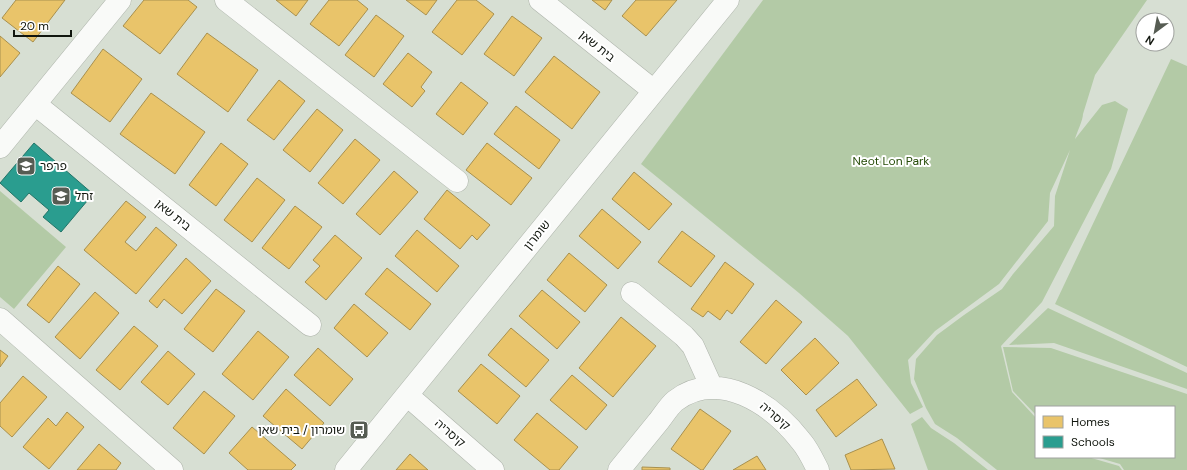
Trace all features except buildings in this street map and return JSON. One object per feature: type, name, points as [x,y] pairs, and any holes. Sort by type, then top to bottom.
[{"type":"street","points":[[0,147],[120,0]]},
{"type":"street","points":[[226,0],[457,181]]},
{"type":"street","name":"בית שאן","points":[[540,0],[654,91]]},
{"type":"street","name":"שומרון","points":[[346,470],[728,0]]},
{"type":"street","name":"בית שאן","points":[[35,104],[310,325]]},
{"type":"street","points":[[632,293],[684,336],[693,346],[712,388]]},
{"type":"street","points":[[0,319],[172,470]]},
{"type":"street","name":"קיסריה","points":[[619,470],[675,402],[692,392],[712,388],[730,390],[741,394],[762,404],[779,417],[802,442],[818,470]]},
{"type":"street","name":"קיסריה","points":[[407,395],[493,470]]},
{"type":"green space","name":"Neot Lon Park","points":[[763,0],[1147,0],[1139,12],[1135,12],[1135,17],[1095,75],[1075,139],[1102,105],[1115,101],[1128,109],[1111,169],[1042,302],[1001,346],[1012,392],[1035,417],[1035,458],[1091,458],[1119,466],[1122,470],[997,470],[957,438],[935,424],[926,408],[914,379],[916,359],[937,335],[1002,289],[1054,226],[1055,196],[1070,150],[1050,193],[1048,221],[999,284],[935,331],[908,360],[911,383],[923,407],[910,414],[848,336],[799,293],[641,164]]},
{"type":"green space","points":[[1171,59],[1187,66],[1187,367],[1055,304]]},
{"type":"green space","points":[[0,191],[66,247],[14,309],[0,297]]},
{"type":"green space","points":[[1048,308],[1187,373],[1187,389],[1054,343],[1009,345]]},
{"type":"green space","points":[[1003,347],[1051,348],[1187,394],[1187,470],[1124,470],[1120,464],[1099,458],[1175,458],[1175,406],[1035,406],[1035,414],[1013,391]]},
{"type":"green space","points":[[922,417],[931,428],[954,443],[988,470],[928,470],[911,424]]},
{"type":"place","name":"פרפר","points":[[26,166]]},
{"type":"place","name":"זחל","points":[[61,196]]},
{"type":"place","name":"שומרון / בית שאן","points":[[359,430]]}]
